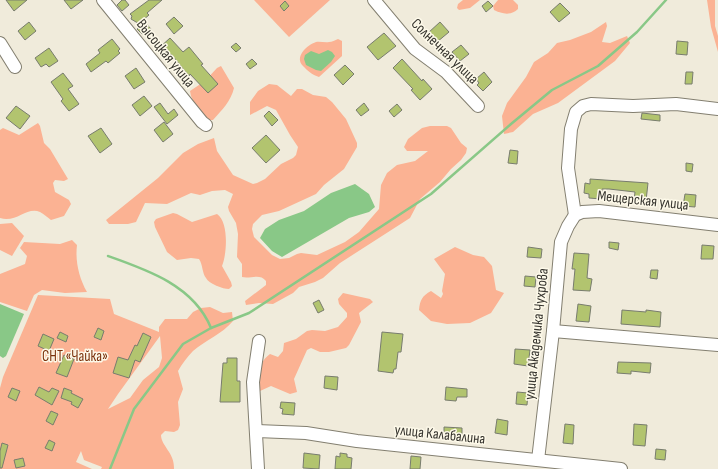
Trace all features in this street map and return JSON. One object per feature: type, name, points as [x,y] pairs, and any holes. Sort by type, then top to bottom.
[{"type":"street","name":"Высоцкая улица","points":[[103,0],[197,116],[206,125]]},
{"type":"street","name":"Солнечная улица","points":[[374,0],[416,49],[446,72],[478,106]]},
{"type":"street","points":[[0,43],[15,67]]},
{"type":"street","points":[[575,215],[568,168],[572,129],[576,112],[583,106],[591,104],[633,106],[676,104],[718,109]]},
{"type":"street","name":"Мещерская улица","points":[[575,215],[582,212],[599,211],[718,224]]},
{"type":"street","name":"улица Академика Чухрова","points":[[533,463],[553,331],[562,242],[568,226],[575,215]]},
{"type":"street","points":[[553,331],[718,345]]},
{"type":"street","points":[[258,469],[253,382],[259,341]]},
{"type":"street","name":"улица Калабалина","points":[[257,431],[306,433],[357,441],[533,463],[621,469]]},
{"type":"green space","points":[[254,0],[330,0],[289,37]]},
{"type":"green space","points":[[463,0],[480,0],[470,8],[459,10],[457,8],[458,4]]},
{"type":"green space","points":[[498,0],[513,0],[518,5],[518,9],[512,13],[503,13],[494,10],[493,6]]},
{"type":"green space","points":[[707,0],[715,0],[715,26],[718,36],[718,52],[711,27]]},
{"type":"green space","points":[[606,22],[607,26],[602,42],[610,43],[627,36],[630,43],[615,61],[558,103],[533,114],[513,132],[504,134],[502,116],[507,103],[526,77],[534,62],[548,53],[557,43],[591,32]]},
{"type":"green space","points":[[338,39],[342,41],[342,56],[319,77],[312,74],[303,66],[300,59],[301,55],[309,46],[316,42],[330,42]]},
{"type":"green space","points":[[221,66],[234,88],[231,97],[223,109],[213,120],[209,120],[201,117],[190,91],[205,81],[217,68]]},
{"type":"green space","points":[[269,84],[277,85],[291,96],[297,89],[302,89],[313,95],[326,97],[346,119],[357,143],[357,147],[344,169],[324,185],[316,194],[279,211],[262,215],[253,224],[252,229],[254,237],[272,255],[280,259],[289,258],[301,253],[317,255],[345,242],[359,232],[379,209],[381,185],[387,173],[397,165],[415,161],[428,151],[407,151],[404,147],[408,139],[422,128],[430,126],[447,126],[451,128],[461,143],[467,148],[466,153],[461,160],[440,182],[420,199],[410,218],[340,263],[323,278],[299,287],[293,293],[273,304],[259,303],[246,305],[245,301],[266,285],[266,281],[261,277],[242,277],[242,264],[237,257],[238,234],[236,223],[228,207],[233,194],[225,190],[212,191],[200,195],[191,193],[167,204],[145,203],[136,222],[128,224],[109,224],[106,220],[158,178],[183,153],[198,144],[214,138],[217,151],[233,175],[253,184],[265,179],[281,164],[293,158],[296,155],[298,147],[276,110],[267,106],[250,115],[250,102],[258,91]]},
{"type":"green space","points":[[38,123],[44,143],[50,149],[68,179],[64,181],[55,180],[53,183],[55,192],[69,200],[71,204],[64,216],[51,220],[35,211],[12,218],[0,218],[0,130],[3,128],[19,135]]},
{"type":"green space","points":[[173,213],[192,222],[217,214],[221,218],[224,224],[226,238],[224,261],[222,266],[231,282],[232,286],[229,289],[216,286],[208,280],[204,274],[199,259],[191,258],[177,260],[167,252],[154,222],[156,219]]},
{"type":"green space","points":[[12,223],[24,236],[12,256],[0,250],[0,224]]},
{"type":"green space","points":[[72,240],[77,245],[78,269],[87,292],[65,293],[42,290],[34,295],[27,311],[0,302],[0,274],[25,264],[27,256],[20,248],[24,242],[60,244]]},
{"type":"green space","points":[[455,247],[473,255],[484,257],[492,266],[496,290],[504,293],[491,313],[470,323],[447,324],[431,321],[419,310],[422,299],[431,291],[441,298],[443,294],[442,291],[445,274],[434,259]]},
{"type":"green space","points":[[343,293],[370,299],[373,302],[359,313],[361,322],[349,345],[346,348],[329,352],[320,352],[311,348],[307,350],[294,379],[297,392],[290,394],[271,386],[260,391],[256,389],[259,370],[263,361],[270,354],[278,357],[283,351],[284,343],[296,339],[307,331],[325,331],[338,327],[347,317],[347,313],[339,304],[338,299]]},
{"type":"green space","name":"СНТ «Чайка»","points":[[38,295],[110,299],[114,314],[159,332],[159,327],[165,319],[187,319],[193,312],[201,308],[210,307],[223,313],[232,312],[233,321],[229,326],[193,351],[178,371],[183,389],[178,402],[180,425],[178,430],[174,432],[165,431],[161,435],[163,443],[174,463],[174,469],[101,469],[102,467],[84,460],[81,451],[76,462],[92,469],[0,469],[0,388],[3,377]],"holes":[[[160,336],[162,358],[159,367],[143,380],[130,398],[108,409]]]},
{"type":"shaded area","points":[[328,50],[335,56],[321,71],[306,65],[304,59],[305,55],[311,51],[319,54]]},
{"type":"shaded area","points":[[355,184],[369,194],[375,207],[369,212],[349,218],[282,257],[272,251],[260,238],[265,229],[279,220],[304,211],[331,193]]},
{"type":"shaded area","points":[[0,304],[24,314],[6,356],[3,358],[0,356]]},
{"type":"building","points":[[6,0],[27,0],[14,11]]},
{"type":"building","points":[[64,0],[83,0],[71,9]]},
{"type":"building","points":[[122,0],[125,0],[129,5],[122,11],[117,5]]},
{"type":"building","points":[[149,0],[162,0],[147,13],[149,15],[143,20],[151,30],[148,29],[142,34],[137,29],[141,25],[131,19],[132,16],[130,14]]},
{"type":"building","points":[[285,1],[289,6],[284,11],[280,6]]},
{"type":"building","points":[[488,1],[493,6],[486,12],[482,6]]},
{"type":"building","points":[[560,3],[570,13],[559,22],[550,12]]},
{"type":"building","points":[[174,17],[183,26],[174,34],[166,24]]},
{"type":"building","points":[[29,22],[36,31],[25,40],[18,31]]},
{"type":"building","points":[[440,22],[449,32],[437,42],[428,33]]},
{"type":"building","points":[[384,33],[396,46],[378,60],[367,47]]},
{"type":"building","points":[[170,38],[183,52],[189,47],[203,64],[201,65],[218,84],[208,93],[190,74],[189,76],[171,54],[164,58],[158,52],[161,50],[159,48]]},
{"type":"building","points":[[112,39],[120,49],[118,51],[120,53],[108,63],[106,61],[91,72],[86,64],[100,53],[98,50]]},
{"type":"building","points":[[677,41],[688,42],[687,55],[676,54]]},
{"type":"building","points":[[236,43],[241,48],[236,52],[231,47]]},
{"type":"building","points":[[461,45],[469,54],[460,61],[452,52]]},
{"type":"building","points":[[49,48],[58,61],[49,67],[46,64],[41,67],[35,58]]},
{"type":"building","points":[[252,59],[257,64],[250,69],[246,64]]},
{"type":"building","points":[[402,59],[422,81],[423,79],[432,89],[420,100],[411,90],[413,89],[393,68]]},
{"type":"building","points":[[345,65],[354,74],[343,85],[334,75]]},
{"type":"building","points":[[136,68],[145,82],[134,89],[125,76]]},
{"type":"building","points":[[484,72],[492,82],[483,91],[477,85],[479,83],[476,79]]},
{"type":"building","points":[[686,72],[693,72],[692,84],[685,84]]},
{"type":"building","points":[[63,73],[73,86],[68,89],[79,104],[69,111],[61,101],[63,99],[51,82]]},
{"type":"building","points":[[144,96],[152,106],[140,116],[132,105]]},
{"type":"building","points":[[160,103],[168,114],[174,109],[178,115],[167,124],[154,107]]},
{"type":"building","points":[[364,103],[369,110],[361,116],[356,110]]},
{"type":"building","points":[[397,104],[402,110],[394,117],[389,111]]},
{"type":"building","points":[[16,106],[30,116],[20,129],[6,118]]},
{"type":"building","points":[[269,111],[278,120],[272,126],[264,116]]},
{"type":"building","points":[[642,113],[660,115],[660,121],[641,119]]},
{"type":"building","points":[[164,122],[173,134],[163,142],[154,130]]},
{"type":"building","points":[[101,128],[112,144],[100,153],[88,136]]},
{"type":"building","points":[[266,135],[280,150],[266,163],[252,148]]},
{"type":"building","points":[[510,150],[518,151],[517,164],[508,163]]},
{"type":"building","points":[[686,163],[693,164],[692,172],[686,171]]},
{"type":"building","points":[[590,179],[648,183],[646,201],[634,200],[635,192],[609,189],[602,189],[601,199],[589,198],[589,194],[584,193],[585,183],[590,184]]},
{"type":"building","points":[[685,194],[696,195],[695,207],[683,206]]},
{"type":"building","points":[[609,242],[619,243],[618,250],[609,248]]},
{"type":"building","points":[[702,245],[714,246],[713,259],[701,259]]},
{"type":"building","points":[[528,247],[542,249],[541,258],[527,257]]},
{"type":"building","points":[[574,253],[589,254],[587,278],[592,279],[590,291],[573,290],[575,269],[572,269]]},
{"type":"building","points":[[651,270],[658,270],[657,279],[650,278]]},
{"type":"building","points":[[525,276],[536,277],[535,287],[524,286]]},
{"type":"building","points":[[319,300],[324,310],[318,313],[313,303]]},
{"type":"building","points":[[578,304],[591,306],[589,322],[576,321]]},
{"type":"building","points":[[622,310],[646,312],[646,310],[661,312],[660,327],[621,324]]},
{"type":"building","points":[[98,328],[104,331],[101,340],[94,337]]},
{"type":"building","points":[[60,332],[68,336],[66,342],[57,338]]},
{"type":"building","points":[[382,332],[403,334],[401,352],[398,352],[396,369],[394,369],[393,373],[378,371]]},
{"type":"building","points":[[143,333],[151,337],[140,362],[135,360],[129,378],[113,373],[118,357],[128,360]]},
{"type":"building","points":[[43,334],[54,339],[49,351],[38,346]]},
{"type":"building","points":[[515,349],[530,350],[528,366],[514,364]]},
{"type":"building","points":[[64,355],[74,359],[67,377],[56,373]]},
{"type":"building","points":[[227,358],[237,358],[237,381],[240,381],[240,402],[220,402],[223,363],[227,363]]},
{"type":"building","points":[[618,362],[651,363],[650,373],[631,371],[631,374],[617,373]]},
{"type":"building","points":[[325,376],[338,377],[337,390],[324,388]]},
{"type":"building","points":[[39,387],[49,392],[52,388],[59,391],[52,405],[35,395]]},
{"type":"building","points":[[446,387],[467,389],[467,397],[457,397],[456,401],[445,400]]},
{"type":"building","points":[[12,388],[20,391],[16,401],[8,397]]},
{"type":"building","points":[[64,388],[72,391],[71,393],[83,399],[78,408],[71,404],[72,402],[61,398]]},
{"type":"building","points":[[517,392],[528,393],[527,405],[516,404]]},
{"type":"building","points":[[281,402],[295,403],[294,415],[282,414],[283,409],[280,408]]},
{"type":"building","points":[[51,411],[58,414],[53,425],[46,421]]},
{"type":"building","points":[[497,419],[508,421],[507,435],[495,433]]},
{"type":"building","points":[[565,424],[574,425],[573,444],[563,443]]},
{"type":"building","points":[[634,424],[647,425],[645,446],[633,445]]},
{"type":"building","points":[[444,427],[462,428],[462,438],[444,437]]},
{"type":"building","points":[[49,440],[55,443],[52,451],[45,448]]},
{"type":"building","points":[[2,443],[8,445],[2,468],[0,468],[0,451]]},
{"type":"building","points":[[656,449],[666,450],[665,460],[655,459]]},
{"type":"building","points":[[304,453],[320,455],[319,469],[303,468]]},
{"type":"building","points":[[340,453],[347,454],[347,457],[352,458],[351,469],[335,469],[336,456],[340,457]]},
{"type":"building","points":[[411,456],[421,457],[420,469],[410,469]]},
{"type":"building","points":[[23,458],[25,466],[16,468],[14,460]]},
{"type":"waterway","points":[[110,469],[134,409],[183,344],[211,328],[249,313],[431,194],[552,90],[598,66],[637,32],[666,0]]},
{"type":"waterway","points":[[108,256],[139,267],[181,290],[203,313],[211,328]]}]
